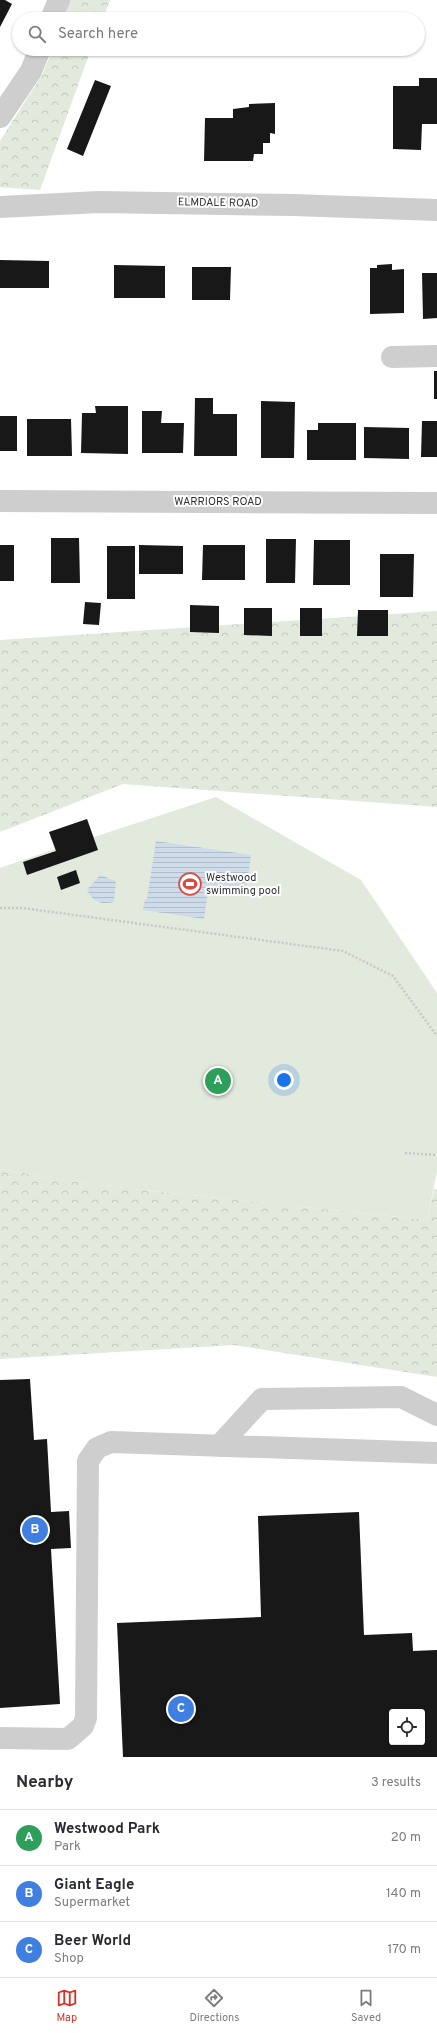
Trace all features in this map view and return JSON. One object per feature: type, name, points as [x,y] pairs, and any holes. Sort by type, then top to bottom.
[{"type":"street","points":[[54,12],[58,0]]},
{"type":"street","points":[[0,117],[31,71],[37,56]]},
{"type":"street","name":"ELMDALE ROAD","points":[[0,207],[99,202],[292,205],[437,210]]},
{"type":"street","points":[[392,357],[437,356]]},
{"type":"street","name":"WARRIORS ROAD","points":[[0,501],[437,503]]},
{"type":"street","points":[[219,1446],[262,1399],[401,1397],[437,1414]]},
{"type":"street","points":[[7,1744],[68,1739],[83,1726],[86,1718],[88,1461],[96,1448],[111,1442],[437,1453]]},
{"type":"path","points":[[0,908],[22,908],[343,950],[393,976],[437,1036]]},
{"type":"path","points":[[405,1154],[437,1155]]},
{"type":"green space","points":[[68,0],[110,0],[106,12],[66,12]]},
{"type":"green space","points":[[50,56],[88,56],[40,190],[0,187],[0,141],[42,75]]},
{"type":"green space","points":[[437,611],[437,807],[123,784],[0,832],[0,640]]},
{"type":"green space","points":[[216,797],[361,880],[437,993],[437,1172],[427,1220],[96,1185],[0,1169],[0,868],[55,849],[49,832],[87,819],[94,837]]},
{"type":"green space","points":[[0,1169],[96,1185],[427,1220],[434,1189],[437,1189],[437,1377],[234,1345],[0,1359]]},
{"type":"water","points":[[156,841],[251,855],[246,891],[209,885],[204,919],[143,910],[145,899],[147,899]]},
{"type":"water","points":[[100,875],[116,881],[114,902],[101,903],[89,894],[87,890]]},
{"type":"building","points":[[0,0],[5,0],[12,4],[0,27]]},
{"type":"building","points":[[419,78],[437,78],[437,124],[422,124],[421,150],[393,149],[393,86],[419,86]]},
{"type":"building","points":[[95,80],[111,86],[83,156],[67,149]]},
{"type":"building","points":[[275,103],[275,134],[270,133],[270,143],[263,143],[263,154],[254,154],[253,161],[204,161],[205,118],[233,118],[233,109],[249,107],[249,104]]},
{"type":"building","points":[[0,260],[49,261],[49,288],[0,288]]},
{"type":"building","points":[[392,264],[392,270],[404,269],[404,313],[370,314],[370,268],[377,268],[377,265]]},
{"type":"building","points":[[114,265],[165,266],[165,298],[114,298]]},
{"type":"building","points":[[192,267],[231,267],[230,300],[192,300]]},
{"type":"building","points":[[422,273],[437,273],[437,318],[423,319]]},
{"type":"building","points":[[434,371],[437,371],[437,399],[434,399]]},
{"type":"building","points":[[195,398],[213,398],[213,414],[237,414],[237,456],[194,456]]},
{"type":"building","points":[[261,401],[295,402],[294,458],[261,458]]},
{"type":"building","points":[[95,406],[128,406],[128,454],[81,453],[82,413],[96,413]]},
{"type":"building","points":[[142,411],[162,411],[161,423],[184,423],[183,453],[142,453]]},
{"type":"building","points":[[0,416],[17,416],[17,451],[0,451]]},
{"type":"building","points":[[27,419],[71,419],[72,456],[27,456]]},
{"type":"building","points":[[422,421],[437,421],[437,457],[421,457]]},
{"type":"building","points":[[318,423],[356,423],[356,460],[307,460],[307,430],[318,430]]},
{"type":"building","points":[[364,427],[409,428],[409,459],[364,458]]},
{"type":"building","points":[[51,538],[79,538],[80,583],[51,583]]},
{"type":"building","points":[[266,539],[296,539],[295,583],[266,583]]},
{"type":"building","points":[[314,540],[350,540],[350,585],[313,585]]},
{"type":"building","points":[[0,545],[14,545],[14,581],[0,581]]},
{"type":"building","points":[[139,545],[183,546],[183,574],[139,574]]},
{"type":"building","points":[[203,545],[245,545],[245,580],[202,580]]},
{"type":"building","points":[[107,546],[135,546],[135,599],[107,599]]},
{"type":"building","points":[[380,554],[414,554],[413,597],[380,597]]},
{"type":"building","points":[[85,602],[101,603],[99,625],[83,624]]},
{"type":"building","points":[[190,605],[219,606],[219,633],[190,632]]},
{"type":"building","points":[[244,608],[272,608],[272,636],[244,635]]},
{"type":"building","points":[[300,608],[322,608],[322,636],[300,636]]},
{"type":"building","points":[[358,610],[388,610],[388,636],[357,636]]},
{"type":"building","points":[[87,819],[98,850],[27,875],[23,862],[56,851],[49,832]]},
{"type":"building","points":[[76,870],[80,883],[61,890],[57,877]]},
{"type":"building","points":[[30,1379],[34,1440],[47,1439],[51,1512],[69,1511],[71,1548],[51,1549],[60,1704],[0,1708],[0,1380]]},
{"type":"building","points":[[359,1512],[364,1635],[412,1633],[413,1651],[437,1650],[437,1757],[123,1757],[117,1623],[261,1617],[258,1516]]},
{"type":"place","name":"Westwood swimming pool","points":[[190,884]]},
{"type":"place","name":"Westwood Park","points":[[218,1081]]},
{"type":"place","name":"Giant Eagle","points":[[35,1530]]},
{"type":"place","name":"Beer World","points":[[181,1709]]}]
